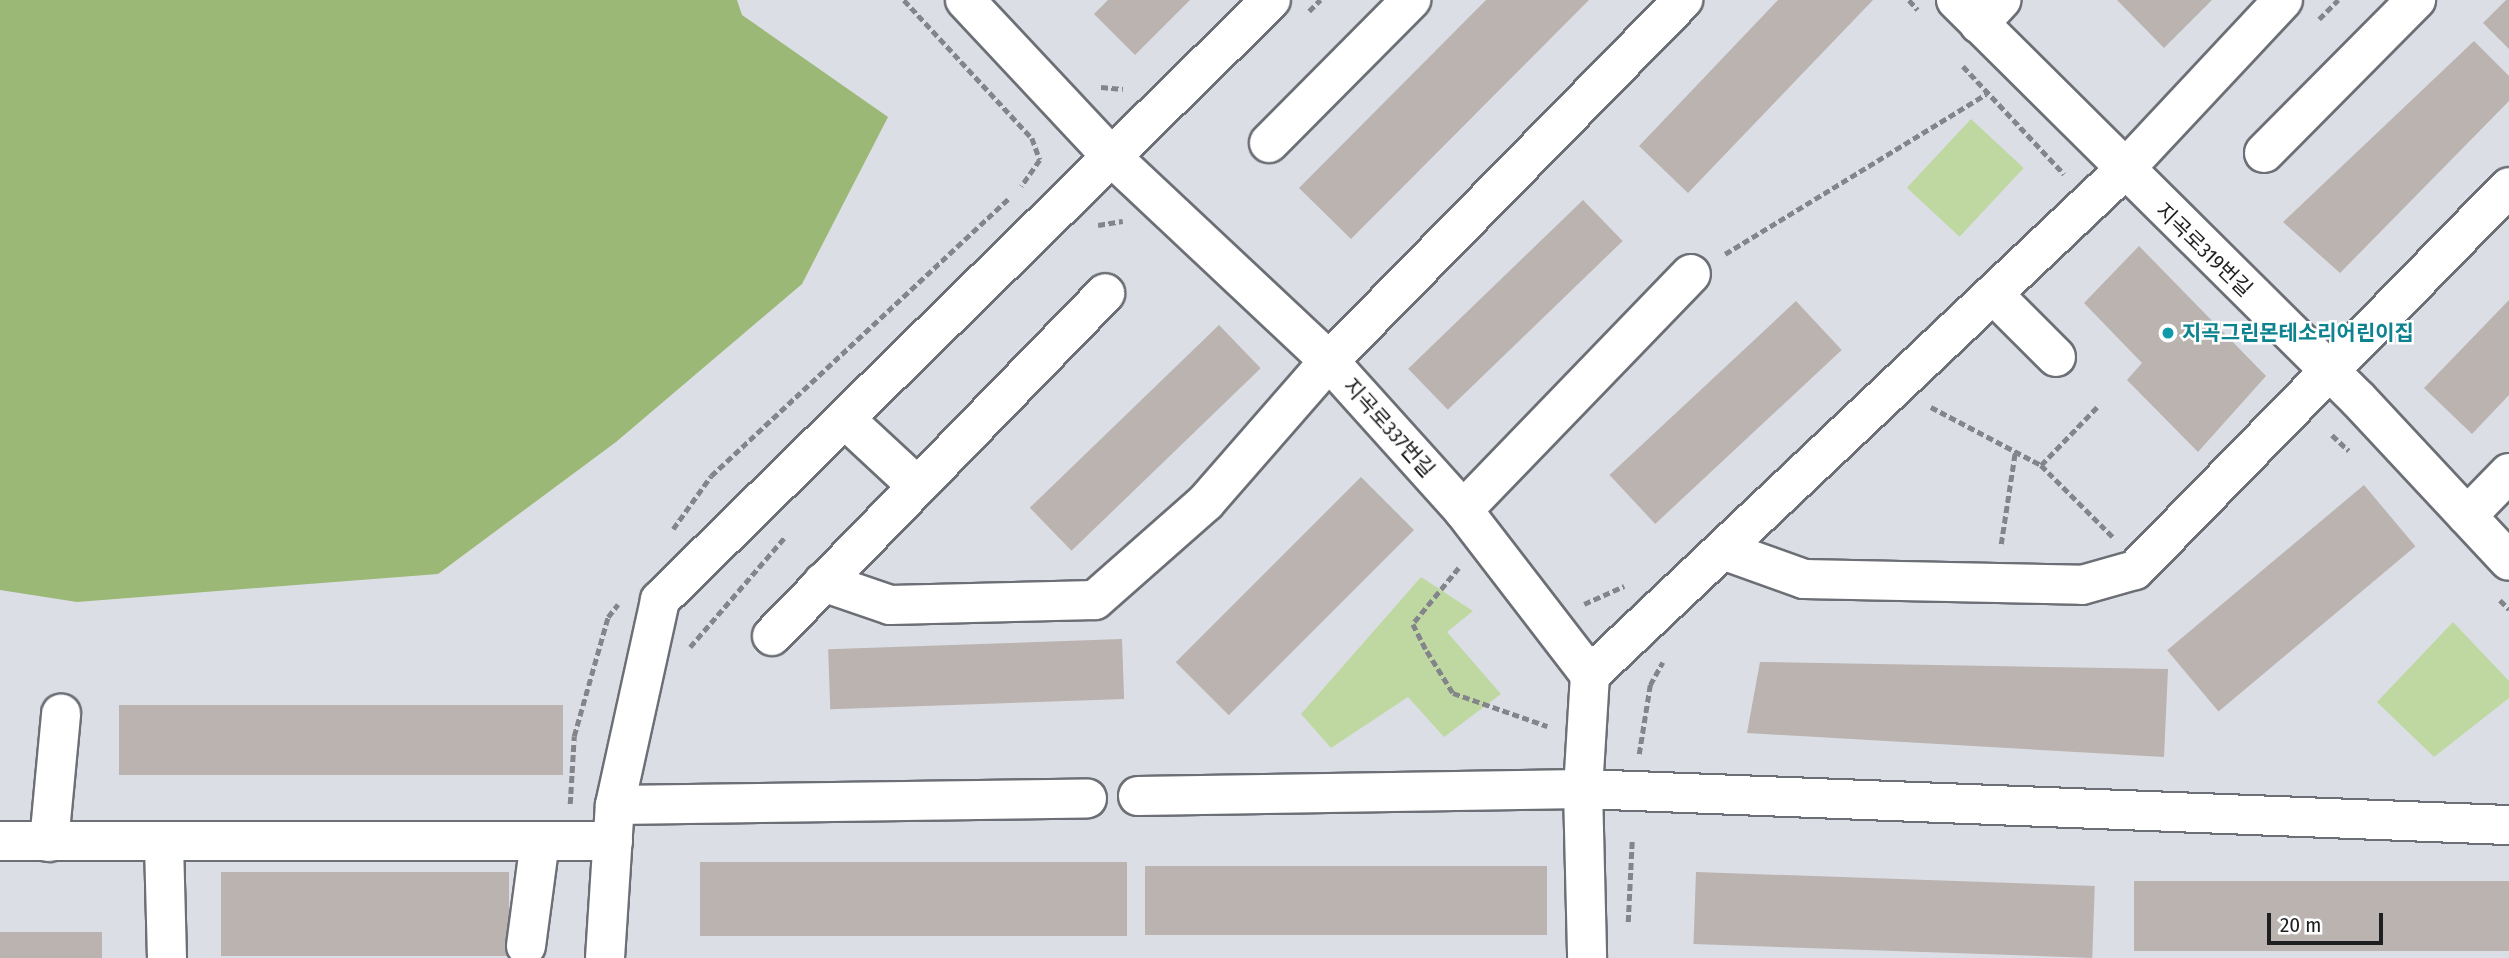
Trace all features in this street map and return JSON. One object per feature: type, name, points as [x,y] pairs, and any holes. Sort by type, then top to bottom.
[{"type":"street","points":[[606,958],[614,823],[660,600],[1271,0]]},
{"type":"street","points":[[1269,143],[1411,0]]},
{"type":"street","points":[[823,582],[890,605],[1095,600],[1206,502],[1329,361],[1683,0]]},
{"type":"street","points":[[1587,958],[1583,789],[1591,675],[2123,171],[2283,0]]},
{"type":"street","points":[[2264,153],[2416,0]]},
{"type":"street","name":"지곡로337번길","points":[[980,5],[1112,158],[1329,361],[1463,510],[1591,675]]},
{"type":"street","name":"지곡로319번길","points":[[1979,8],[2123,171],[2328,369],[2509,561]]},
{"type":"street","points":[[1723,550],[1804,579],[2082,585],[2140,565],[2328,369],[2509,187]]},
{"type":"street","points":[[1463,510],[1691,274]]},
{"type":"street","points":[[772,636],[915,484],[1105,293]]},
{"type":"street","points":[[1993,294],[2056,356]]},
{"type":"street","points":[[845,419],[915,484]]},
{"type":"street","points":[[2467,516],[2509,473]]},
{"type":"street","points":[[49,842],[61,714]]},
{"type":"street","points":[[1138,796],[1583,789],[2509,825]]},
{"type":"street","points":[[0,841],[164,844],[540,841],[614,823],[1087,798]]},
{"type":"street","points":[[526,946],[540,841]]},
{"type":"street","points":[[164,844],[167,958]]},
{"type":"path","points":[[904,0],[1032,138],[1040,160],[1022,186]]},
{"type":"path","points":[[1095,84],[1111,91],[1136,80]]},
{"type":"path","points":[[1691,274],[1986,94]]},
{"type":"path","points":[[2049,155],[2064,174],[2056,182]]},
{"type":"path","points":[[1922,402],[2041,465],[2140,565]]},
{"type":"path","points":[[2041,465],[2098,406]]},
{"type":"path","points":[[1995,583],[2015,452]]},
{"type":"path","points":[[683,656],[788,533]]},
{"type":"path","points":[[1451,558],[1468,578]]},
{"type":"path","points":[[1460,568],[1413,624],[1453,693],[1504,715],[1555,728],[1556,721]]},
{"type":"path","points":[[1575,595],[1583,604],[1630,582]]},
{"type":"path","points":[[1637,762],[1650,685],[1665,659]]},
{"type":"path","points":[[1628,932],[1632,839]]},
{"type":"green space","points":[[0,0],[737,0],[742,15],[888,117],[802,284],[616,442],[438,574],[77,602],[0,590]]},
{"type":"green space","points":[[1971,119],[2024,168],[1960,237],[1907,188]]},
{"type":"green space","points":[[1421,577],[1473,611],[1447,632],[1501,694],[1444,737],[1408,697],[1331,748],[1301,714]]},
{"type":"green space","points":[[2453,622],[2509,681],[2509,698],[2434,757],[2377,702]]},
{"type":"building","points":[[1108,0],[1190,0],[1135,55],[1094,14]]},
{"type":"building","points":[[1486,0],[1589,0],[1351,239],[1299,188]]},
{"type":"building","points":[[1778,0],[1873,0],[1688,193],[1639,146]]},
{"type":"building","points":[[2117,0],[2212,0],[2164,48]]},
{"type":"building","points":[[2509,0],[2509,49],[2483,23]]},
{"type":"building","points":[[2474,41],[2509,76],[2509,101],[2340,273],[2283,222]]},
{"type":"building","points":[[1583,200],[1623,241],[1448,410],[1408,369]]},
{"type":"building","name":"지곡그린몬테소리어린이집","points":[[2139,246],[2266,376],[2198,452],[2127,380],[2142,363],[2084,303]]},
{"type":"building","points":[[2509,300],[2509,395],[2472,434],[2424,388]]},
{"type":"building","points":[[1796,301],[1842,350],[1655,524],[1610,475]]},
{"type":"building","points":[[1219,325],[1261,368],[1071,551],[1030,508]]},
{"type":"building","points":[[1361,477],[1414,530],[1229,715],[1176,662]]},
{"type":"building","points":[[2364,485],[2415,546],[2219,711],[2167,650]]},
{"type":"building","points":[[1122,639],[1124,699],[830,709],[828,649]]},
{"type":"building","points":[[1760,662],[2168,669],[2164,757],[1747,733]]},
{"type":"building","points":[[119,705],[563,705],[563,775],[119,775]]},
{"type":"building","points":[[700,862],[1127,862],[1127,936],[700,936]]},
{"type":"building","points":[[1145,866],[1547,866],[1547,935],[1145,935]]},
{"type":"building","points":[[221,872],[509,872],[509,956],[221,956]]},
{"type":"building","points":[[1696,872],[2095,886],[2092,958],[1693,944]]},
{"type":"building","points":[[2134,881],[2509,881],[2509,951],[2134,951]]},
{"type":"building","points":[[0,932],[102,932],[102,958],[0,958]]},
{"type":"place","name":"지곡그린몬테소리어린이집","points":[[2168,333]]}]
